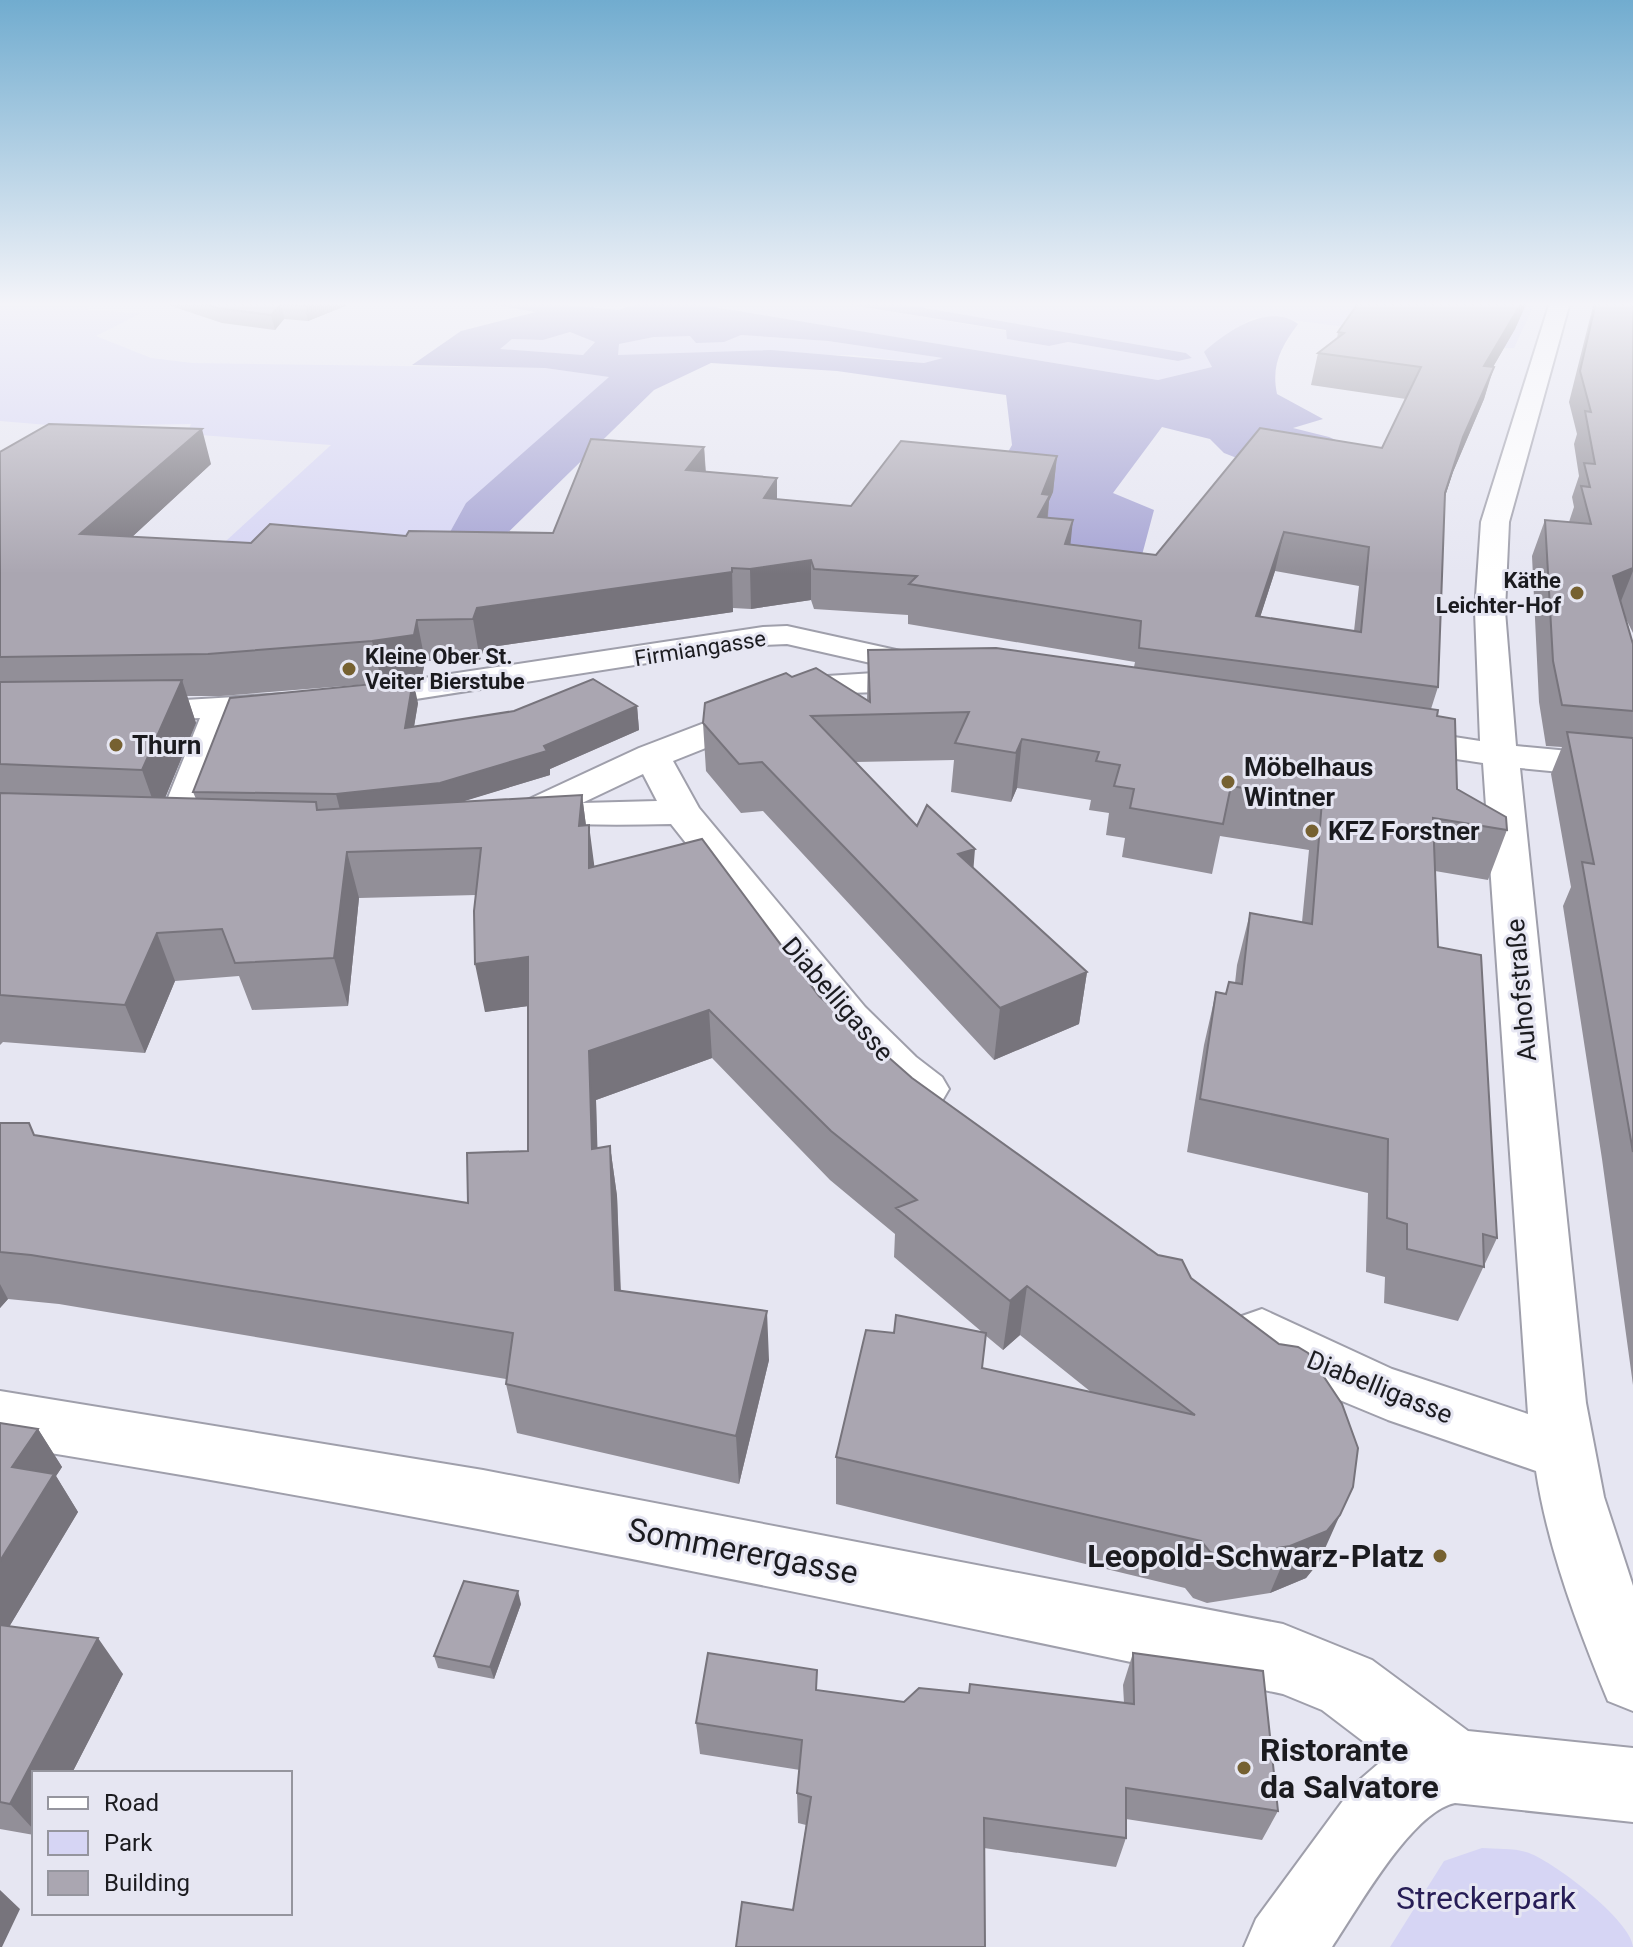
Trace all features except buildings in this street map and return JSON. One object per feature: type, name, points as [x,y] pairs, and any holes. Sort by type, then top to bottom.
[{"type":"street","name":"Auhofstraße","points":[[1532,393],[1495,522],[1490,611],[1496,733],[1501,755],[1556,1403],[1572,1497],[1620,1612],[1633,1676]]},
{"type":"street","name":"Firmiangasse","points":[[97,712],[221,709],[382,696],[763,636],[787,635],[848,647],[957,676],[839,683]]},
{"type":"street","points":[[533,812],[652,756],[839,683],[856,668],[848,647]]},
{"type":"street","points":[[217,831],[158,830],[221,709]]},
{"type":"street","points":[[1369,735],[1501,755],[1633,768]]},
{"type":"street","name":"Diabelligasse","points":[[652,756],[682,812],[849,1018],[899,1069],[961,1116]]},
{"type":"street","points":[[474,818],[533,812],[586,815],[682,812]]},
{"type":"street","name":"Diabelligasse","points":[[1227,1312],[1307,1361],[1432,1410],[1564,1452]]},
{"type":"street","name":"Sommerergasse","points":[[0,1418],[213,1449],[850,1571],[1283,1659],[1347,1685],[1455,1766]]},
{"type":"street","points":[[1284,1947],[1382,1809],[1437,1769],[1455,1766],[1633,1785]]},
{"type":"green space","points":[[0,393],[592,393],[466,503],[439,552],[192,572],[331,445],[187,434],[191,424],[60,426],[0,421]]},
{"type":"green space","name":"Streckerpark","points":[[1482,1848],[1526,1852],[1553,1866],[1605,1907],[1629,1936],[1633,1947],[1390,1947],[1444,1861]]},
{"type":"shaded area","points":[[591,393],[651,393],[487,553],[439,552],[466,503]]},
{"type":"shaded area","points":[[991,393],[1277,393],[1323,419],[1293,428],[1329,437],[1384,461],[1247,462],[1224,453],[1210,439],[1162,427],[1113,493],[1154,510],[1134,585],[960,536],[1012,445],[1006,395]]},
{"type":"place","name":"Käthe Leichter-Hof","points":[[1577,593]]},
{"type":"place","name":"Kleine Ober St. Veiter Bierstube","points":[[349,669]]},
{"type":"place","name":"Thurn","points":[[116,745]]},
{"type":"place","name":"Möbelhaus Wintner","points":[[1228,782]]},
{"type":"place","name":"KFZ Forstner","points":[[1312,831]]},
{"type":"place","name":"Leopold-Schwarz-Platz","points":[[1440,1556]]},
{"type":"place","name":"Ristorante da Salvatore","points":[[1244,1768]]}]
